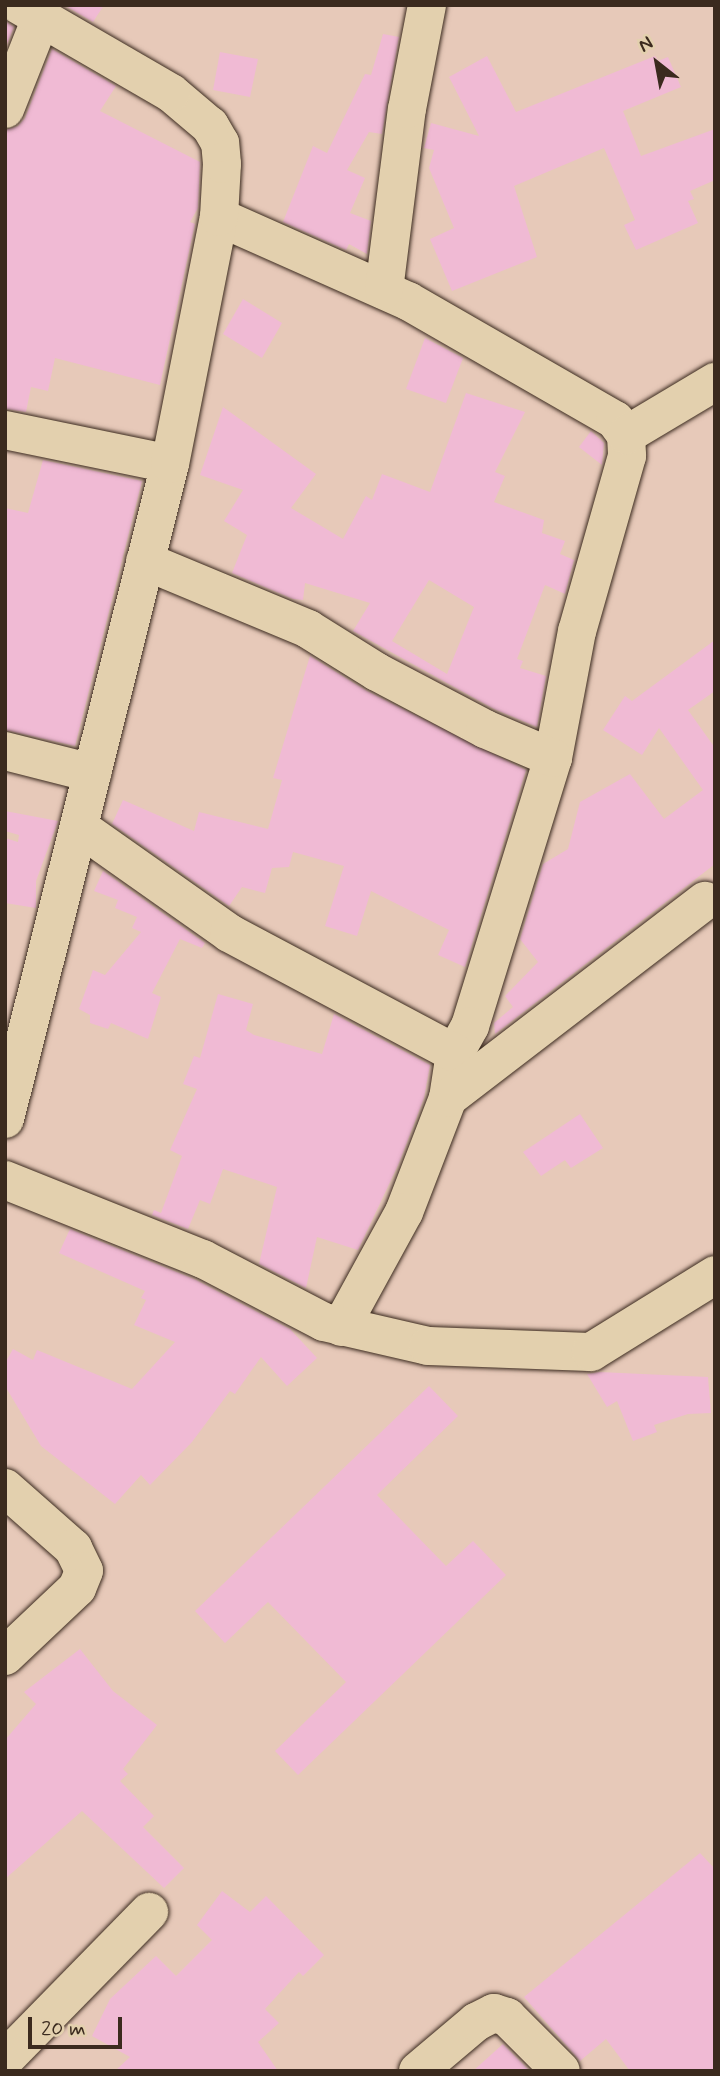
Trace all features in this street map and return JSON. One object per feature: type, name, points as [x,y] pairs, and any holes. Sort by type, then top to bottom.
[{"type":"street","points":[[384,290],[407,109],[428,5]]},
{"type":"street","points":[[5,109],[30,12],[171,93],[210,126],[220,143],[219,217],[170,464],[5,1119]]},
{"type":"street","points":[[219,217],[384,290],[615,420],[626,435],[626,456],[577,631],[553,758],[470,1026],[454,1053],[448,1098],[404,1212],[341,1327]]},
{"type":"street","points":[[626,435],[715,383]]},
{"type":"street","points":[[5,430],[170,464]]},
{"type":"street","points":[[145,561],[308,629],[377,673],[485,729],[553,758]]},
{"type":"street","points":[[5,751],[92,773]]},
{"type":"street","points":[[79,827],[229,933],[454,1053]]},
{"type":"street","points":[[448,1098],[705,901]]},
{"type":"street","points":[[5,1181],[203,1259],[341,1327],[428,1346],[591,1352],[715,1275]]},
{"type":"street","points":[[5,1488],[73,1548],[84,1570],[77,1588],[5,1656]]},
{"type":"street","points":[[5,2059],[149,1912]]},
{"type":"street","points":[[418,2071],[476,2022],[494,2013],[506,2017],[561,2071]]},
{"type":"building","points":[[64,5],[104,5],[93,22]]},
{"type":"building","points":[[5,21],[14,27],[5,49]]},
{"type":"building","points":[[383,34],[399,37],[382,134],[369,132],[347,170],[365,178],[350,213],[371,221],[367,254],[349,244],[346,250],[283,222],[313,146],[327,153],[365,74],[371,75]]},
{"type":"building","points":[[52,49],[116,86],[100,111],[200,162],[198,208],[190,222],[195,224],[160,385],[55,358],[48,391],[31,387],[26,412],[5,409],[5,130],[18,126],[25,118]]},
{"type":"building","points":[[220,52],[258,59],[250,97],[213,90]]},
{"type":"building","points":[[487,56],[516,112],[655,56],[658,61],[668,57],[681,87],[623,111],[641,156],[715,129],[715,180],[690,191],[694,199],[688,201],[698,223],[636,250],[624,225],[635,220],[604,148],[514,186],[537,257],[452,291],[430,239],[454,228],[429,168],[434,150],[424,148],[431,123],[479,136],[449,77]]},
{"type":"building","points":[[243,299],[282,323],[262,358],[223,334]]},
{"type":"building","points":[[425,338],[463,358],[446,403],[406,389]]},
{"type":"building","points":[[466,393],[525,412],[495,472],[505,476],[494,502],[544,520],[542,533],[565,541],[560,554],[574,560],[565,594],[545,585],[517,659],[523,661],[520,668],[546,676],[537,727],[494,709],[353,631],[370,603],[305,583],[303,600],[293,599],[232,573],[247,535],[224,521],[243,490],[200,475],[223,407],[316,474],[291,508],[343,539],[366,496],[372,500],[382,474],[430,492]],"holes":[[[429,580],[474,607],[447,674],[392,641]]]},
{"type":"building","points":[[591,431],[604,443],[602,465],[579,447]]},
{"type":"building","points":[[43,460],[142,481],[75,746],[5,730],[5,508],[28,513]]},
{"type":"building","points":[[715,640],[715,691],[688,710],[715,748],[715,864],[495,1034],[494,1023],[513,1007],[505,996],[538,962],[520,939],[543,864],[568,849],[580,802],[630,774],[664,819],[703,790],[659,728],[642,755],[603,730],[625,696],[632,701]]},
{"type":"building","points":[[310,656],[367,691],[526,770],[465,967],[438,955],[449,930],[371,891],[357,936],[325,926],[344,866],[293,852],[289,867],[272,868],[265,893],[242,887],[229,906],[112,824],[123,800],[194,831],[199,812],[268,829],[282,780],[273,778]]},
{"type":"building","points":[[5,811],[58,821],[36,881],[36,908],[5,903],[5,838],[18,842],[19,835],[5,831]]},
{"type":"building","points":[[103,871],[205,943],[202,948],[180,939],[152,993],[161,997],[148,1039],[111,1023],[108,1029],[90,1023],[90,1015],[79,1009],[93,970],[105,975],[141,932],[132,928],[137,917],[115,908],[118,900],[94,891]]},
{"type":"building","points":[[218,994],[253,1004],[246,1030],[254,1035],[322,1054],[334,1014],[430,1065],[424,1098],[399,1163],[358,1250],[317,1237],[306,1288],[259,1264],[277,1187],[223,1169],[210,1204],[200,1200],[188,1229],[152,1215],[154,1210],[161,1213],[182,1156],[170,1150],[197,1089],[183,1084],[194,1056],[200,1058]]},
{"type":"building","points":[[580,1114],[603,1148],[571,1168],[565,1160],[541,1176],[523,1152]]},
{"type":"building","points":[[70,1229],[194,1279],[290,1329],[317,1358],[287,1386],[261,1357],[235,1394],[230,1391],[192,1442],[150,1485],[141,1475],[115,1504],[41,1446],[5,1386],[5,1363],[13,1349],[33,1360],[37,1350],[132,1389],[175,1342],[134,1325],[146,1300],[141,1298],[145,1291],[59,1253]]},
{"type":"building","points":[[599,1372],[708,1377],[711,1413],[688,1414],[654,1425],[657,1432],[633,1441],[617,1401],[607,1407],[587,1374]]},
{"type":"building","points":[[429,1386],[458,1416],[377,1495],[446,1566],[473,1541],[506,1575],[298,1775],[275,1751],[346,1682],[268,1602],[225,1643],[195,1611]]},
{"type":"building","points":[[80,1649],[113,1691],[157,1725],[123,1769],[128,1774],[120,1781],[154,1816],[143,1827],[184,1868],[164,1888],[82,1811],[5,1879],[5,1740],[36,1704],[24,1692]]},
{"type":"building","points":[[700,1853],[715,1869],[715,2071],[630,2071],[606,2039],[580,2061],[524,1997]]},
{"type":"building","points":[[222,1891],[250,1912],[266,1896],[324,1955],[303,1976],[299,1972],[265,2009],[279,2023],[258,2042],[278,2071],[115,2071],[130,2057],[92,2036],[110,1999],[156,1956],[176,1976],[212,1940],[197,1925]]},
{"type":"building","points":[[503,2044],[530,2071],[473,2071]]}]
